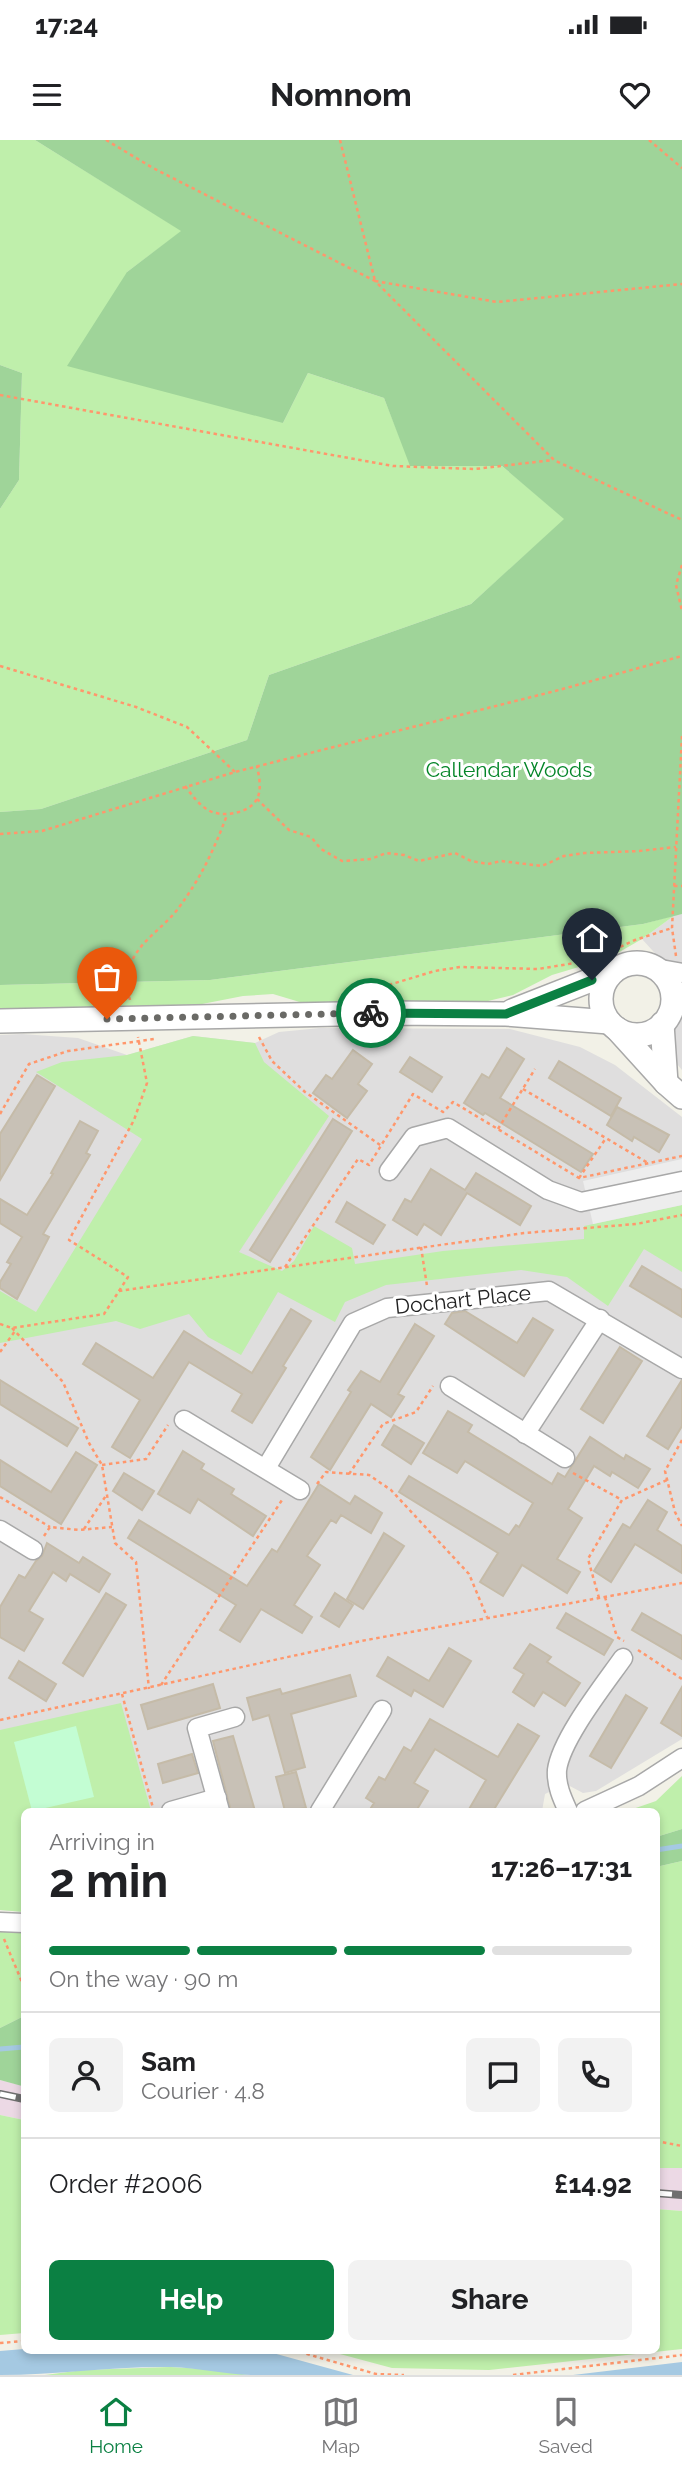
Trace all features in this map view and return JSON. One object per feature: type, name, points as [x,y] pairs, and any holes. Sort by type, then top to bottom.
[{"type":"street","points":[[506,1014],[614,961],[638,963],[682,974]]},
{"type":"street","points":[[614,961],[601,994],[604,1013],[674,1090]]},
{"type":"street","points":[[0,1021],[348,1013],[506,1014],[613,1025],[636,1034],[646,1033],[663,1024],[677,997],[668,981],[655,968]]},
{"type":"street","points":[[663,1024],[674,1090]]},
{"type":"street","points":[[394,1165],[414,1137],[448,1128],[548,1190],[581,1202],[682,1181]]},
{"type":"street","name":"Dochart Place","points":[[266,1468],[353,1323],[387,1308],[549,1290],[682,1369]]},
{"type":"street","points":[[525,1434],[600,1320]]},
{"type":"street","points":[[450,1386],[565,1458]]},
{"type":"street","points":[[184,1420],[296,1487]]},
{"type":"street","points":[[1,1532],[33,1550]]},
{"type":"street","points":[[567,1808],[558,1785],[557,1768],[567,1742],[622,1658]]},
{"type":"street","points":[[322,1808],[382,1710]]},
{"type":"street","points":[[195,1808],[219,1805],[197,1728],[235,1717]]},
{"type":"street","points":[[591,1808],[639,1786],[682,1758]]},
{"type":"street","points":[[0,1922],[21,1923]]},
{"type":"path","points":[[106,140],[153,168],[374,281],[497,302],[682,284]]},
{"type":"path","points":[[340,140],[374,281],[554,460],[682,520]]},
{"type":"path","points":[[649,140],[682,169]]},
{"type":"path","points":[[0,395],[393,466],[475,469],[554,460]]},
{"type":"path","points":[[682,565],[676,585],[682,611]]},
{"type":"path","points":[[0,834],[42,831],[235,772],[682,656]]},
{"type":"path","points":[[0,666],[136,707],[187,727],[235,772]]},
{"type":"path","points":[[674,944],[671,928],[682,736]]},
{"type":"path","points":[[185,786],[194,799],[209,811],[227,815],[248,809],[257,799],[260,782],[257,766]]},
{"type":"path","points":[[257,799],[289,831],[310,837],[321,849],[342,861],[371,859],[386,853],[404,855],[419,861],[455,853],[471,861],[488,864],[501,861],[542,866],[564,856],[585,853],[677,847]]},
{"type":"path","points":[[0,1352],[13,1330],[104,1314],[128,1278],[69,1240],[134,1119],[147,1083],[128,990],[131,963],[144,944],[175,912],[208,863],[227,815]]},
{"type":"path","points":[[674,886],[682,886]]},
{"type":"path","points":[[614,961],[635,940],[671,928]]},
{"type":"path","points":[[360,993],[435,971],[460,967],[538,969],[579,962]]},
{"type":"path","points":[[255,1028],[272,1061],[305,1092],[382,1147],[394,1165]]},
{"type":"path","points":[[0,1114],[29,1064],[68,1051],[166,1037]]},
{"type":"path","points":[[498,1129],[535,1069]]},
{"type":"path","points":[[523,1089],[648,1163]]},
{"type":"path","points":[[285,1267],[358,1159],[369,1165],[413,1094],[443,1112],[453,1102],[579,1178],[682,1156]]},
{"type":"path","points":[[579,1178],[606,1138]]},
{"type":"path","points":[[119,1291],[524,1233],[636,1224],[682,1215]]},
{"type":"path","points":[[421,1247],[430,1303]]},
{"type":"path","points":[[0,1324],[13,1330],[63,1382],[89,1443],[102,1465],[115,1543],[136,1562],[149,1689]]},
{"type":"path","points":[[349,1474],[383,1424],[416,1412],[437,1378],[450,1386]]},
{"type":"path","points":[[102,1465],[146,1459],[174,1415],[184,1420]]},
{"type":"path","points":[[682,1440],[664,1471],[675,1512],[682,1526]]},
{"type":"path","points":[[565,1458],[560,1466],[622,1500]]},
{"type":"path","points":[[161,1685],[296,1487],[308,1495],[326,1472],[369,1475],[391,1490],[469,1574],[488,1618]]},
{"type":"path","points":[[599,1598],[588,1559],[622,1500],[667,1480]]},
{"type":"path","points":[[83,1530],[107,1494]]},
{"type":"path","points":[[0,1497],[50,1527],[83,1530],[112,1527]]},
{"type":"path","points":[[33,1550],[35,1551],[50,1527]]},
{"type":"path","points":[[0,1720],[361,1641],[682,1583]]},
{"type":"path","points":[[605,1597],[617,1637],[682,1679]]},
{"type":"path","points":[[122,1694],[153,1808]]},
{"type":"path","points":[[0,1930],[21,1980]]},
{"type":"path","points":[[660,2142],[682,2146]]},
{"type":"path","points":[[0,2343],[21,2341]]},
{"type":"path","points":[[307,2354],[376,2374],[404,2375]]},
{"type":"path","points":[[513,2375],[682,2355]]},
{"type":"shaded area","points":[[682,914],[682,1070],[668,1053],[662,1022],[671,1006],[663,962],[642,939],[675,915]]},
{"type":"shaded area","points":[[320,1028],[510,1029],[580,1047],[615,1065],[682,1117],[682,1739],[596,1791],[583,1793],[566,1784],[545,1794],[543,1808],[21,1808],[21,1912],[0,1910],[0,1035],[78,1038],[127,1055],[193,1036],[255,1043],[279,1032]]},
{"type":"shaded area","points":[[682,1159],[682,1205],[593,1224],[583,1181]]},
{"type":"shaded area","points":[[0,2080],[21,2085],[21,2119],[0,2115]]},
{"type":"shaded area","points":[[660,2168],[682,2168],[682,2211],[660,2209]]},
{"type":"green space","points":[[0,140],[35,140],[182,231],[127,272],[283,423],[308,373],[384,398],[411,466],[502,466],[565,519],[471,604],[269,675],[247,740],[41,809],[0,812],[0,509],[19,480],[22,373],[0,365]]},
{"type":"green space","name":"Callendar Woods","points":[[35,140],[682,140],[682,914],[643,924],[210,980],[0,985],[0,812],[41,809],[247,740],[269,675],[471,604],[564,519],[502,466],[410,466],[384,398],[308,373],[283,423],[67,366],[127,272],[181,231]]},
{"type":"green space","points":[[0,365],[22,373],[19,480],[0,509]]},
{"type":"green space","points":[[675,915],[609,958],[552,975],[513,995],[488,1001],[303,1003],[273,994],[243,996],[197,1005],[0,1012],[0,985],[210,980],[643,924]]},
{"type":"green space","points":[[193,1036],[255,1043],[264,1062],[329,1116],[239,1252],[282,1271],[294,1261],[314,1226],[352,1248],[355,1264],[443,1251],[584,1239],[584,1226],[682,1205],[682,1272],[644,1249],[608,1306],[567,1277],[521,1270],[386,1285],[345,1302],[335,1322],[278,1292],[241,1355],[208,1337],[189,1314],[140,1329],[116,1321],[0,1343],[0,1291],[36,1312],[142,1139],[36,1072],[62,1062],[127,1055]]},
{"type":"green space","points":[[121,1703],[150,1808],[21,1808],[21,1912],[0,1910],[0,1730]]},
{"type":"green space","points":[[76,1726],[94,1797],[45,1808],[31,1808],[14,1742]]},
{"type":"green space","points":[[682,1776],[682,1829],[660,1836],[660,1808],[636,1808],[656,1801]]},
{"type":"green space","points":[[682,1829],[682,1861],[660,1866],[660,1836]]},
{"type":"green space","points":[[682,1861],[682,2168],[660,2168],[660,1866]]},
{"type":"green space","points":[[0,1931],[21,1931],[21,2018],[0,2028]]},
{"type":"green space","points":[[21,2018],[21,2086],[0,2080],[0,2028]]},
{"type":"green space","points":[[0,2115],[21,2119],[21,2333],[0,2335]]},
{"type":"green space","points":[[660,2209],[682,2211],[682,2349],[660,2351]]},
{"type":"green space","points":[[340,2354],[636,2354],[489,2370],[392,2368]]},
{"type":"green space","points":[[170,2367],[249,2375],[45,2375],[83,2370]]},
{"type":"water","points":[[21,2349],[21,2354],[277,2354],[353,2375],[251,2375],[171,2367],[0,2375],[0,2351]]},
{"type":"water","points":[[682,2362],[682,2375],[573,2375]]},
{"type":"building","points":[[507,1048],[524,1059],[500,1098],[593,1154],[581,1172],[464,1103],[482,1074],[489,1078]]},
{"type":"building","points":[[353,1050],[372,1064],[358,1084],[367,1091],[347,1118],[313,1093],[326,1075],[332,1079]]},
{"type":"building","points":[[410,1057],[442,1077],[432,1092],[400,1072]]},
{"type":"building","points":[[559,1061],[621,1098],[611,1116],[549,1078]]},
{"type":"building","points":[[37,1075],[55,1086],[0,1180],[0,1134]]},
{"type":"building","points":[[617,1107],[669,1135],[659,1152],[634,1137],[632,1141],[607,1125]]},
{"type":"building","points":[[333,1119],[352,1131],[270,1262],[250,1250]]},
{"type":"building","points":[[80,1121],[98,1131],[86,1153],[90,1155],[43,1234],[49,1237],[17,1299],[0,1288],[0,1282],[11,1264],[7,1262],[22,1237],[0,1223],[0,1199],[27,1215],[53,1174],[51,1173]]},
{"type":"building","points":[[431,1169],[465,1190],[476,1173],[531,1206],[520,1225],[467,1193],[441,1235],[424,1224],[417,1235],[393,1220],[405,1199],[411,1202]]},
{"type":"building","points":[[347,1202],[385,1225],[373,1244],[336,1222]]},
{"type":"building","points":[[642,1266],[682,1290],[682,1317],[630,1286]]},
{"type":"building","points":[[291,1309],[311,1321],[252,1423],[232,1411],[242,1394],[189,1362],[130,1458],[112,1447],[140,1400],[83,1364],[96,1343],[153,1378],[184,1331],[252,1373]]},
{"type":"building","points":[[465,1311],[517,1343],[533,1318],[553,1330],[524,1376],[445,1324],[452,1313]]},
{"type":"building","points":[[415,1324],[434,1336],[398,1394],[404,1397],[391,1417],[371,1404],[330,1470],[311,1457],[351,1392],[348,1390],[361,1371],[380,1382]]},
{"type":"building","points":[[620,1347],[642,1361],[603,1423],[581,1409]]},
{"type":"building","points":[[0,1380],[78,1428],[67,1446],[0,1404]]},
{"type":"building","points":[[682,1380],[682,1426],[668,1449],[647,1436]]},
{"type":"building","points":[[448,1411],[472,1425],[468,1432],[552,1484],[558,1473],[565,1477],[590,1437],[624,1459],[626,1455],[650,1469],[638,1488],[612,1472],[610,1476],[594,1466],[568,1509],[582,1518],[557,1559],[580,1572],[567,1593],[522,1565],[503,1596],[480,1582],[498,1553],[399,1492],[409,1476],[509,1535],[516,1525],[519,1527],[533,1503],[465,1461],[457,1473],[423,1453]]},
{"type":"building","points":[[394,1425],[424,1443],[411,1464],[382,1445]]},
{"type":"building","points":[[183,1451],[204,1464],[201,1469],[234,1489],[231,1494],[266,1516],[253,1536],[198,1499],[190,1513],[158,1494]]},
{"type":"building","points":[[76,1452],[97,1465],[61,1524],[0,1486],[0,1460],[51,1492]]},
{"type":"building","points":[[124,1473],[154,1491],[142,1510],[113,1491]]},
{"type":"building","points":[[319,1484],[350,1504],[355,1496],[382,1513],[371,1533],[341,1515],[336,1523],[331,1520],[307,1556],[320,1565],[294,1605],[312,1617],[302,1633],[261,1609],[240,1642],[220,1630],[236,1605],[128,1538],[139,1520],[247,1586],[272,1549],[277,1552]]},
{"type":"building","points":[[648,1500],[667,1512],[657,1530],[682,1546],[682,1573],[635,1544],[611,1582],[594,1571],[623,1524],[630,1528]]},
{"type":"building","points":[[384,1533],[404,1546],[363,1609],[347,1599]]},
{"type":"building","points":[[47,1543],[79,1563],[83,1557],[110,1574],[99,1592],[70,1574],[66,1581],[53,1572],[29,1611],[43,1619],[24,1651],[0,1637],[0,1607],[19,1575],[25,1578],[42,1556]]},
{"type":"building","points":[[106,1593],[126,1605],[83,1676],[63,1663]]},
{"type":"building","points":[[335,1593],[353,1605],[339,1627],[321,1616]]},
{"type":"building","points":[[566,1613],[613,1640],[604,1655],[557,1628]]},
{"type":"building","points":[[642,1613],[682,1636],[682,1659],[632,1630]]},
{"type":"building","points":[[530,1644],[551,1657],[547,1662],[580,1683],[565,1706],[543,1692],[534,1706],[513,1692],[524,1674],[514,1668]]},
{"type":"building","points":[[449,1648],[471,1661],[443,1707],[414,1690],[411,1696],[377,1676],[388,1657],[429,1681]]},
{"type":"building","points":[[19,1661],[56,1684],[46,1701],[9,1678]]},
{"type":"building","points":[[350,1675],[356,1696],[291,1714],[305,1767],[285,1773],[269,1715],[253,1720],[247,1698],[280,1689],[282,1694]]},
{"type":"building","points":[[213,1684],[220,1708],[148,1729],[141,1705]]},
{"type":"building","points":[[682,1687],[682,1736],[661,1723]]},
{"type":"building","points":[[626,1695],[647,1708],[611,1768],[590,1756]]},
{"type":"building","points":[[430,1719],[498,1757],[518,1724],[539,1736],[495,1808],[470,1808],[486,1780],[435,1749],[414,1783],[428,1791],[418,1808],[371,1808],[374,1803],[366,1798],[379,1777],[385,1780],[404,1747],[411,1751]]},
{"type":"building","points":[[233,1736],[254,1808],[230,1808],[213,1741]]},
{"type":"building","points":[[192,1754],[198,1773],[163,1783],[158,1764]]},
{"type":"building","points":[[296,1772],[306,1808],[284,1808],[276,1777]]},
{"type":"waterway","points":[[660,1849],[682,1846]]},
{"type":"waterway","points":[[0,2049],[21,2047]]},
{"type":"railway","points":[[0,2094],[21,2098]]},
{"type":"railway","points":[[660,2193],[682,2195]]},
{"type":"way so far","points":[[107,1019],[371,1013]]},
{"type":"route","points":[[371,1013],[506,1014],[592,980]]}]
